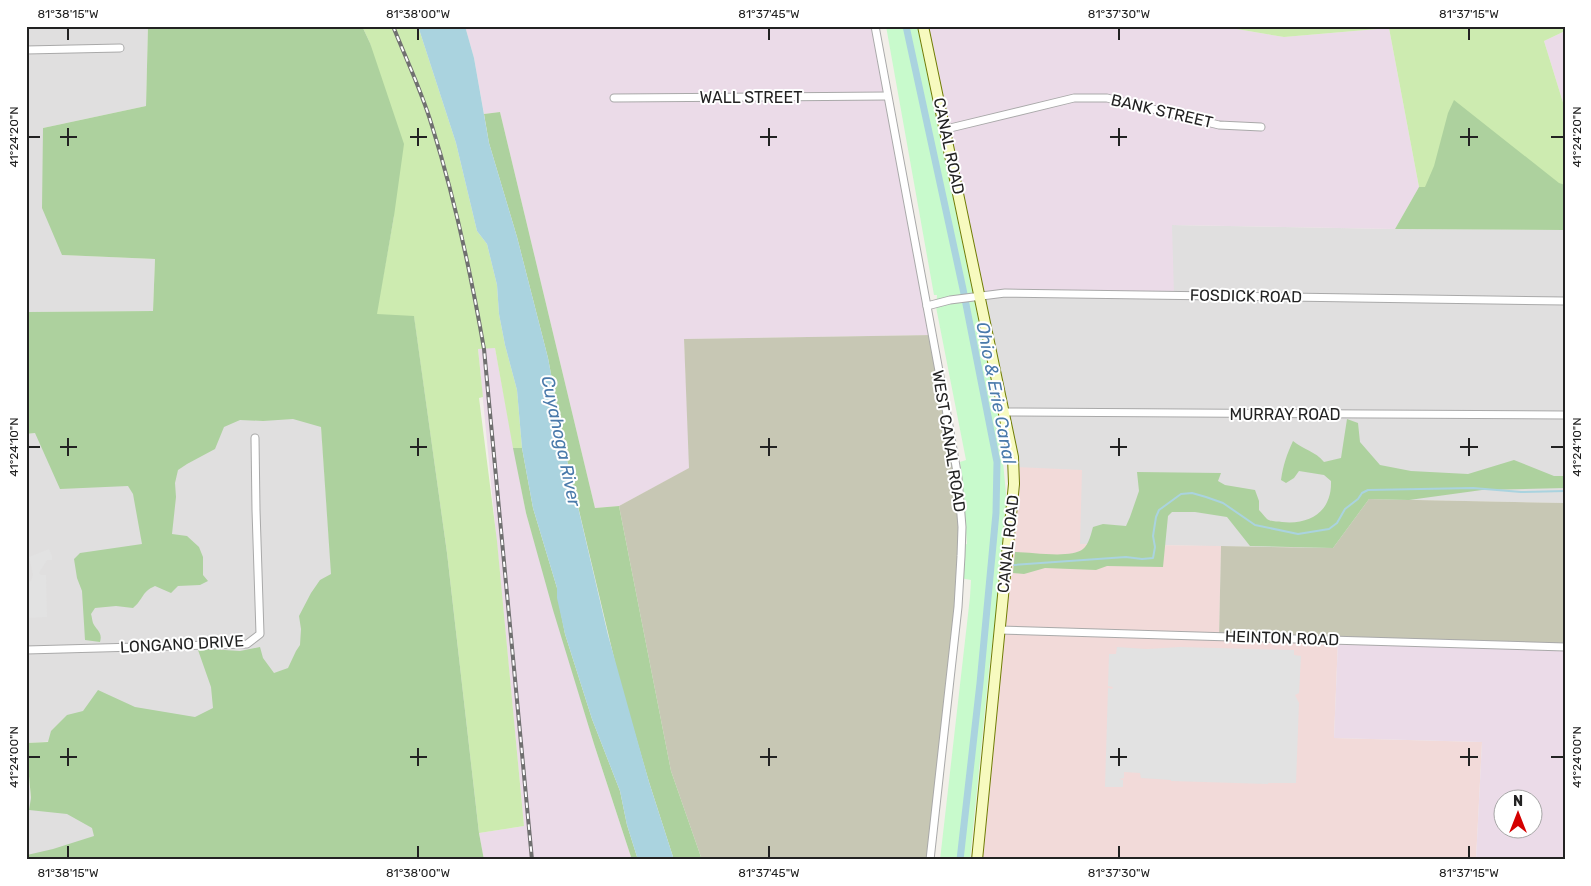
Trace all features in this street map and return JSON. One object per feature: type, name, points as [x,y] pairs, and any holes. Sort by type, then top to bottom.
[{"type":"main road","name":"CANAL ROAD","points":[[923,26],[946,129],[975,296],[1005,412],[1013,457],[1014,484],[978,860]]},
{"type":"street","name":"WEST CANAL ROAD","points":[[875,26],[928,306],[957,473],[962,541],[959,599],[930,860]]},
{"type":"street","points":[[26,50],[120,48]]},
{"type":"street","name":"WALL STREET","points":[[614,98],[887,96]]},
{"type":"street","name":"BANK STREET","points":[[946,129],[1074,98],[1107,98],[1219,124],[1261,127]]},
{"type":"street","name":"FOSDICK ROAD","points":[[928,306],[950,300],[1005,293],[1565,301]]},
{"type":"street","name":"MURRAY ROAD","points":[[1005,412],[1565,416]]},
{"type":"street","name":"LONGANO DRIVE","points":[[26,650],[247,644],[260,634],[255,438]]},
{"type":"street","name":"HEINTON ROAD","points":[[999,630],[1565,647]]},
{"type":"shaded area","points":[[26,26],[148,26],[146,106],[43,128],[62,255],[155,259],[153,311],[26,312]]},
{"type":"shaded area","points":[[465,26],[875,26],[933,335],[684,339],[690,468],[619,506],[595,508],[500,112],[484,114],[474,58]]},
{"type":"shaded area","points":[[923,26],[1219,26],[1284,37],[1389,28],[1419,187],[1395,229],[1172,225],[1174,296],[979,295]]},
{"type":"shaded area","points":[[1565,31],[1565,109],[1544,41]]},
{"type":"shaded area","points":[[1172,225],[1565,230],[1565,503],[1369,499],[1333,548],[1080,544],[1014,467],[979,295]]},
{"type":"shaded area","points":[[933,335],[954,454],[962,541],[930,860],[702,860],[671,771],[619,506],[689,468],[684,339]]},
{"type":"shaded area","points":[[478,348],[495,348],[526,513],[594,744],[632,860],[484,860],[479,833],[524,826]]},
{"type":"shaded area","points":[[319,395],[342,723],[26,743],[26,434],[35,433],[159,485],[208,397]]},
{"type":"shaded area","points":[[1014,467],[1082,470],[1080,544],[1221,546],[1219,636],[1338,640],[1334,738],[1482,742],[1476,860],[977,860]]},
{"type":"shaded area","points":[[1369,499],[1565,503],[1565,647],[1219,636],[1221,546],[1333,548]]},
{"type":"shaded area","points":[[49,549],[52,560],[47,560],[39,573],[46,575],[47,617],[26,618],[26,582],[31,581],[33,575],[29,557]]},
{"type":"shaded area","points":[[1338,640],[1565,647],[1565,860],[1476,860],[1482,742],[1334,738]]},
{"type":"shaded area","points":[[1117,647],[1294,650],[1294,655],[1301,656],[1299,693],[1295,695],[1299,703],[1296,783],[1171,781],[1141,778],[1140,773],[1124,772],[1124,778],[1119,779],[1123,780],[1123,787],[1105,787],[1108,688],[1112,689],[1113,687],[1108,686],[1109,654],[1116,654]]},
{"type":"shaded area","points":[[26,751],[31,798],[117,827],[109,860],[26,860]]},
{"type":"green space","points":[[148,26],[362,26],[370,43],[404,144],[377,314],[414,316],[447,553],[479,833],[484,860],[26,860],[27,855],[94,836],[92,828],[67,814],[29,810],[31,798],[26,743],[48,742],[51,731],[67,715],[83,711],[98,690],[135,707],[195,717],[213,708],[211,687],[198,650],[240,651],[260,647],[263,658],[274,673],[288,668],[300,645],[301,629],[299,616],[320,580],[331,574],[321,427],[293,419],[240,420],[224,427],[215,449],[178,470],[175,483],[176,497],[172,534],[187,536],[199,547],[203,557],[203,575],[208,581],[200,585],[178,586],[171,593],[155,586],[145,593],[133,608],[116,606],[95,608],[91,614],[101,639],[100,642],[85,640],[82,591],[77,578],[74,559],[80,553],[142,544],[133,494],[128,486],[60,489],[35,433],[26,434],[26,312],[153,311],[155,259],[62,255],[42,208],[43,128],[146,106]]},
{"type":"green space","points":[[362,26],[418,26],[456,143],[477,231],[487,244],[497,285],[499,314],[517,390],[522,448],[513,448],[495,348],[478,349],[483,397],[479,398],[497,541],[524,826],[479,833],[447,553],[414,317],[376,315],[394,216],[370,43]]},
{"type":"green space","points":[[886,26],[917,26],[999,419],[1008,515],[989,670],[970,860],[940,860],[970,597],[971,580],[960,578],[963,545],[967,544],[960,462],[966,460],[936,307],[937,295],[934,295]]},
{"type":"green space","points":[[1219,26],[1565,26],[1565,31],[1544,41],[1565,109],[1565,188],[1419,187],[1389,28],[1284,37]]},
{"type":"green space","points":[[1454,100],[1559,183],[1565,185],[1565,230],[1395,229],[1419,187],[1425,187],[1434,166],[1448,113]]},
{"type":"green space","points":[[500,112],[595,508],[619,506],[671,771],[702,860],[674,860],[619,679],[567,460],[548,358],[517,237],[489,143],[484,114]]},
{"type":"green space","points":[[1347,419],[1358,423],[1360,442],[1380,465],[1411,471],[1468,474],[1514,460],[1554,476],[1565,476],[1565,488],[1482,490],[1409,500],[1369,499],[1333,548],[1250,546],[1227,517],[1195,512],[1172,512],[1168,516],[1163,567],[1107,566],[1096,570],[1045,568],[1024,574],[1013,573],[1015,552],[1070,554],[1083,549],[1090,539],[1093,527],[1103,524],[1126,526],[1139,491],[1137,472],[1221,473],[1218,481],[1225,485],[1255,490],[1259,501],[1259,510],[1269,520],[1292,522],[1311,518],[1324,508],[1328,500],[1331,481],[1324,475],[1299,471],[1294,478],[1286,483],[1281,480],[1287,455],[1293,441],[1317,455],[1324,462],[1341,458]]},
{"type":"green space","points":[[513,448],[522,448],[533,508],[557,588],[565,634],[592,719],[620,791],[627,825],[638,860],[632,860],[553,610],[526,513]]},
{"type":"water","name":"Cuyahoga River","points":[[418,26],[465,26],[474,58],[489,143],[517,237],[548,358],[567,460],[608,635],[649,782],[674,860],[638,860],[627,825],[620,791],[592,719],[565,634],[557,598],[557,588],[533,508],[522,448],[517,390],[499,314],[497,285],[487,244],[477,231],[456,143]]},
{"type":"waterway","name":"Ohio & Erie Canal","points":[[906,26],[963,289],[997,462],[996,513],[980,683],[960,860]]},
{"type":"waterway","points":[[1014,565],[1126,557],[1153,558],[1155,547],[1153,536],[1159,510],[1181,494],[1192,493],[1223,503],[1255,525],[1298,534],[1329,529],[1337,523],[1345,509],[1358,499],[1362,493],[1368,490],[1473,488],[1521,492],[1565,491]]},
{"type":"railway","points":[[393,26],[424,101],[448,181],[462,237],[484,349],[532,860]]}]
